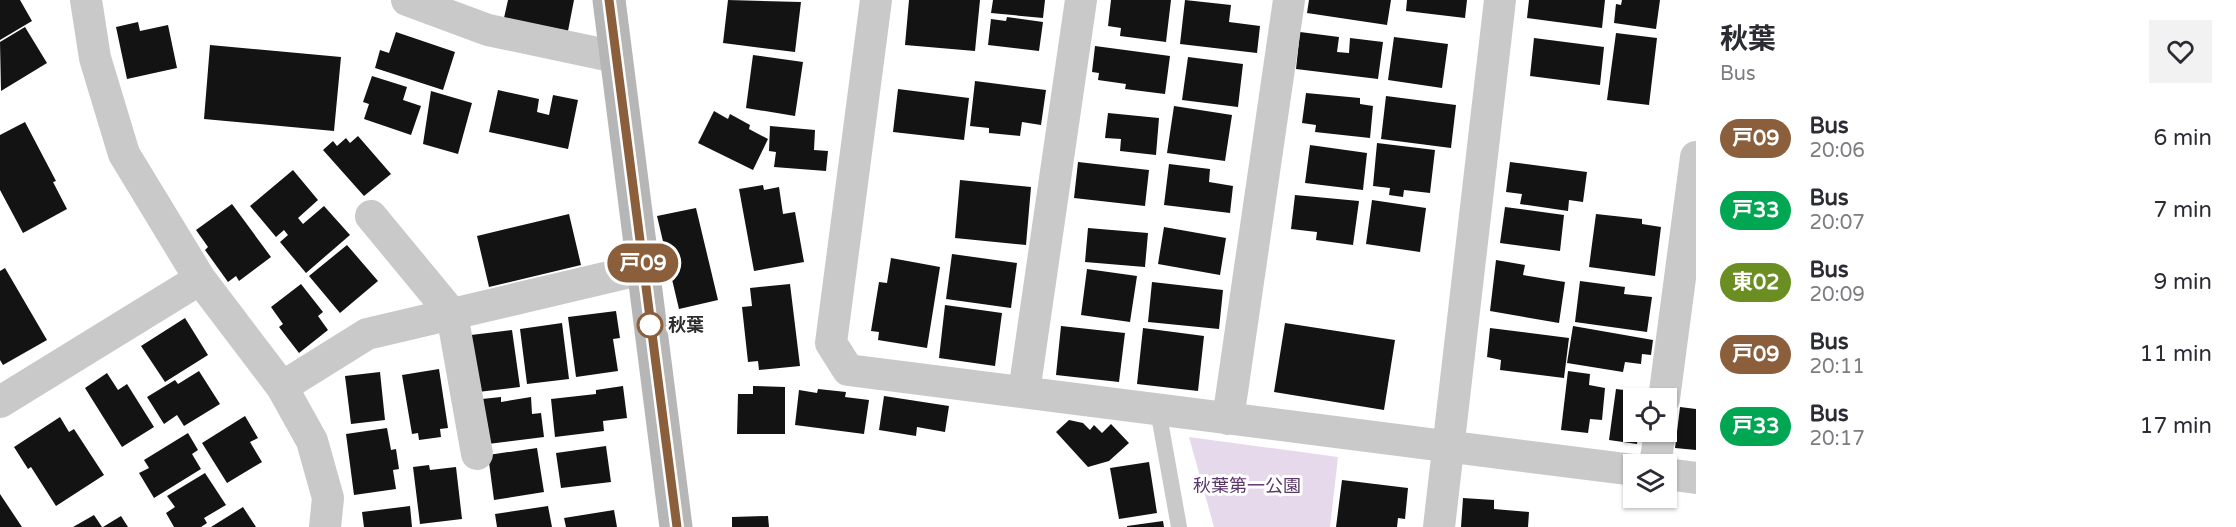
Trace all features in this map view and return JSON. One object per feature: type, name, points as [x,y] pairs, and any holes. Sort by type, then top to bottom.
[{"type":"street","points":[[86,0],[95,58],[124,154],[200,279],[282,387],[312,441],[328,498],[325,527]]},
{"type":"street","points":[[407,0],[488,30],[615,57]]},
{"type":"street","points":[[609,0],[676,527]]},
{"type":"street","points":[[876,0],[831,342],[848,370],[1623,469]]},
{"type":"street","points":[[1024,392],[1081,0]]},
{"type":"street","points":[[1228,419],[1289,0]]},
{"type":"street","points":[[1439,527],[1500,0]]},
{"type":"street","points":[[1665,388],[1696,157]]},
{"type":"street","points":[[371,216],[452,314],[477,454]]},
{"type":"street","points":[[282,387],[367,334],[643,268]]},
{"type":"street","points":[[0,402],[200,279]]},
{"type":"street","points":[[1677,475],[1696,478]]},
{"type":"lane","points":[[1158,410],[1179,527]]},
{"type":"green space","name":"秋葉第一公園","points":[[1189,437],[1338,457],[1330,527],[1214,527]]},
{"type":"building","points":[[0,0],[20,0],[32,21],[0,40]]},
{"type":"building","points":[[508,0],[574,0],[568,31],[504,18]]},
{"type":"building","points":[[728,0],[801,2],[795,52],[723,43]]},
{"type":"building","points":[[909,0],[980,0],[975,51],[905,45]]},
{"type":"building","points":[[993,0],[1045,0],[1043,18],[991,13]]},
{"type":"building","points":[[1111,0],[1171,0],[1166,42],[1120,36],[1121,28],[1108,26]]},
{"type":"building","points":[[1185,0],[1231,5],[1229,22],[1260,26],[1257,53],[1180,44]]},
{"type":"building","points":[[1309,0],[1391,0],[1387,25],[1307,13]]},
{"type":"building","points":[[1407,0],[1467,0],[1465,18],[1406,11]]},
{"type":"building","points":[[1529,0],[1605,0],[1602,28],[1527,18]]},
{"type":"building","points":[[1622,0],[1660,0],[1656,29],[1614,23],[1616,4],[1621,5]]},
{"type":"building","points":[[1007,17],[1043,22],[1039,51],[988,45],[991,19],[1006,21]]},
{"type":"building","points":[[138,22],[140,31],[168,25],[177,68],[127,79],[116,27]]},
{"type":"building","points":[[25,27],[47,63],[1,91],[0,42]]},
{"type":"building","points":[[396,32],[455,52],[443,90],[375,68],[380,50],[389,53]]},
{"type":"building","points":[[1300,32],[1339,37],[1337,52],[1349,53],[1350,38],[1383,42],[1378,79],[1296,69]]},
{"type":"building","points":[[1616,33],[1657,38],[1649,105],[1607,100]]},
{"type":"building","points":[[1394,37],[1448,44],[1442,88],[1388,80]]},
{"type":"building","points":[[1534,38],[1604,47],[1600,85],[1530,76]]},
{"type":"building","points":[[210,45],[341,57],[334,131],[204,119]]},
{"type":"building","points":[[1095,46],[1170,56],[1165,94],[1125,89],[1126,84],[1098,80],[1099,73],[1092,72]]},
{"type":"building","points":[[753,55],[803,62],[795,116],[746,108]]},
{"type":"building","points":[[1188,57],[1243,64],[1238,107],[1182,100]]},
{"type":"building","points":[[372,76],[407,87],[403,100],[421,106],[411,135],[364,119],[369,104],[363,102]]},
{"type":"building","points":[[975,81],[1046,90],[1041,125],[1022,122],[1020,136],[989,133],[989,128],[970,126]]},
{"type":"building","points":[[898,89],[969,98],[964,140],[893,132]]},
{"type":"building","points":[[498,90],[539,99],[537,112],[549,115],[553,95],[578,100],[568,149],[489,132]]},
{"type":"building","points":[[431,91],[472,103],[458,154],[423,144]]},
{"type":"building","points":[[1306,93],[1360,98],[1360,104],[1373,106],[1370,138],[1315,132],[1316,125],[1302,123]]},
{"type":"building","points":[[1386,96],[1456,105],[1451,148],[1381,139]]},
{"type":"building","points":[[1174,106],[1232,115],[1225,161],[1167,153]]},
{"type":"building","points":[[714,111],[728,119],[730,114],[750,125],[749,129],[768,139],[753,170],[698,143]]},
{"type":"building","points":[[1108,113],[1159,118],[1156,155],[1120,151],[1121,139],[1105,138]]},
{"type":"building","points":[[25,122],[56,181],[53,182],[67,209],[23,233],[0,190],[0,135]]},
{"type":"building","points":[[770,126],[815,130],[814,150],[828,151],[826,171],[774,167],[776,152],[769,151]]},
{"type":"building","points":[[358,136],[391,174],[364,196],[323,150],[333,141],[337,146],[346,138],[350,143]]},
{"type":"building","points":[[1377,143],[1435,150],[1430,193],[1404,190],[1403,197],[1389,195],[1390,188],[1373,186]]},
{"type":"building","points":[[1310,145],[1367,153],[1363,190],[1305,183]]},
{"type":"building","points":[[1078,162],[1149,170],[1145,206],[1074,198]]},
{"type":"building","points":[[1510,162],[1587,172],[1583,202],[1569,200],[1568,211],[1520,204],[1522,194],[1506,192]]},
{"type":"building","points":[[1169,164],[1210,169],[1209,182],[1233,186],[1230,213],[1164,205]]},
{"type":"building","points":[[293,170],[318,200],[298,218],[303,224],[324,206],[350,235],[306,273],[280,242],[288,235],[284,230],[276,237],[250,206]]},
{"type":"building","points":[[960,180],[1031,187],[1026,245],[955,238]]},
{"type":"building","points":[[763,185],[764,190],[779,187],[783,214],[795,212],[804,262],[754,271],[739,189]]},
{"type":"building","points":[[1295,195],[1359,201],[1353,245],[1316,240],[1317,232],[1291,229]]},
{"type":"building","points":[[1372,200],[1426,208],[1420,252],[1366,244]]},
{"type":"building","points":[[232,204],[271,257],[239,281],[236,276],[228,282],[205,250],[208,247],[196,230]]},
{"type":"building","points":[[1505,207],[1564,215],[1560,251],[1500,243]]},
{"type":"building","points":[[696,208],[718,300],[679,309],[657,216]]},
{"type":"building","points":[[569,214],[581,265],[489,287],[477,236]]},
{"type":"building","points":[[1596,214],[1642,219],[1642,224],[1661,227],[1655,276],[1589,267]]},
{"type":"building","points":[[1164,227],[1226,238],[1220,275],[1158,264]]},
{"type":"building","points":[[1088,228],[1148,233],[1145,267],[1085,262]]},
{"type":"building","points":[[347,245],[378,281],[340,313],[309,276]]},
{"type":"building","points":[[952,254],[1017,263],[1011,308],[946,299]]},
{"type":"building","points":[[891,258],[940,267],[927,348],[878,340],[879,332],[871,331],[879,282],[887,283]]},
{"type":"building","points":[[1496,260],[1525,265],[1523,275],[1565,282],[1559,323],[1490,311]]},
{"type":"building","points":[[5,268],[47,340],[3,365],[0,360],[0,271]]},
{"type":"building","points":[[1087,269],[1137,276],[1130,322],[1081,315]]},
{"type":"building","points":[[1580,281],[1625,287],[1624,294],[1652,297],[1647,332],[1575,322]]},
{"type":"building","points":[[1152,282],[1223,290],[1219,329],[1148,322]]},
{"type":"building","points":[[301,284],[323,312],[318,316],[328,330],[299,353],[279,327],[283,324],[271,307]]},
{"type":"building","points":[[790,284],[800,366],[759,370],[758,361],[748,362],[742,307],[752,306],[750,288]]},
{"type":"building","points":[[945,305],[1002,313],[995,366],[939,358]]},
{"type":"building","points":[[616,311],[620,338],[613,339],[618,371],[576,377],[568,317]]},
{"type":"building","points":[[185,318],[208,355],[165,382],[141,346]]},
{"type":"building","points":[[562,323],[569,379],[527,384],[520,329]]},
{"type":"building","points":[[1285,323],[1395,340],[1384,410],[1274,392]]},
{"type":"building","points":[[1061,326],[1125,333],[1119,382],[1056,375]]},
{"type":"building","points":[[1573,326],[1653,340],[1651,355],[1642,354],[1641,364],[1625,362],[1623,372],[1567,363]]},
{"type":"building","points":[[1143,328],[1204,336],[1198,391],[1137,384]]},
{"type":"building","points":[[1490,328],[1569,338],[1564,378],[1500,370],[1501,360],[1487,357]]},
{"type":"building","points":[[512,330],[520,387],[478,392],[471,335]]},
{"type":"building","points":[[439,369],[448,428],[440,429],[441,437],[419,440],[418,433],[412,434],[402,375]]},
{"type":"building","points":[[199,371],[220,404],[184,426],[177,415],[164,424],[147,397],[175,380],[178,384]]},
{"type":"building","points":[[1568,371],[1590,374],[1589,385],[1605,388],[1602,420],[1590,419],[1588,433],[1561,430]]},
{"type":"building","points":[[380,372],[385,420],[351,424],[345,376]]},
{"type":"building","points":[[107,373],[118,390],[127,384],[154,427],[122,447],[85,388]]},
{"type":"building","points":[[623,386],[627,418],[603,421],[604,431],[555,437],[551,399],[596,394],[596,390]]},
{"type":"building","points":[[753,386],[785,387],[785,434],[737,434],[738,394],[753,394]]},
{"type":"building","points":[[818,389],[846,392],[845,397],[869,400],[864,434],[795,425],[799,390],[817,393]]},
{"type":"building","points":[[1616,389],[1623,390],[1623,442],[1609,440]]},
{"type":"building","points":[[884,396],[949,406],[945,432],[917,427],[916,436],[879,430]]},
{"type":"building","points":[[501,397],[501,402],[531,397],[532,414],[541,413],[544,437],[488,444],[482,399]]},
{"type":"building","points":[[1680,407],[1696,409],[1696,450],[1675,448]]},
{"type":"building","points":[[245,416],[258,438],[250,442],[262,462],[227,483],[202,443]]},
{"type":"building","points":[[60,417],[69,432],[74,429],[104,475],[56,506],[31,467],[28,469],[14,447]]},
{"type":"building","points":[[1069,420],[1083,423],[1090,430],[1094,425],[1102,433],[1111,424],[1129,443],[1109,461],[1088,467],[1056,432]]},
{"type":"building","points":[[387,428],[391,450],[396,449],[399,469],[393,470],[396,489],[354,495],[346,434]]},
{"type":"building","points":[[188,433],[198,450],[192,454],[201,469],[154,498],[139,473],[149,468],[144,460]]},
{"type":"building","points":[[606,446],[611,482],[561,488],[556,453]]},
{"type":"building","points":[[537,448],[544,492],[494,500],[488,455]]},
{"type":"building","points":[[1149,462],[1157,513],[1119,519],[1110,468]]},
{"type":"building","points":[[429,465],[430,470],[456,467],[462,519],[420,524],[413,467]]},
{"type":"building","points":[[205,473],[226,505],[204,518],[207,523],[201,527],[174,527],[166,513],[175,507],[167,496]]},
{"type":"building","points":[[1342,480],[1408,488],[1405,519],[1398,518],[1397,527],[1336,527]]},
{"type":"building","points":[[0,494],[22,527],[0,527]]},
{"type":"building","points":[[1463,498],[1494,500],[1494,509],[1529,512],[1528,527],[1461,527]]},
{"type":"building","points":[[410,506],[412,527],[364,527],[362,512]]},
{"type":"building","points":[[548,506],[552,527],[497,527],[495,514]]},
{"type":"building","points":[[243,507],[256,527],[211,527]]},
{"type":"building","points":[[614,510],[617,527],[566,527],[564,518]]},
{"type":"building","points":[[94,515],[102,527],[73,527]]},
{"type":"building","points":[[121,516],[128,527],[103,527]]},
{"type":"building","points":[[768,516],[769,527],[732,527],[732,517]]},
{"type":"building","points":[[1163,521],[1164,527],[1127,527],[1127,526]]},
{"type":"bus line","name":"戸09","points":[[609,0],[677,527]]},
{"type":"place","name":"秋葉","points":[[650,325]]}]
